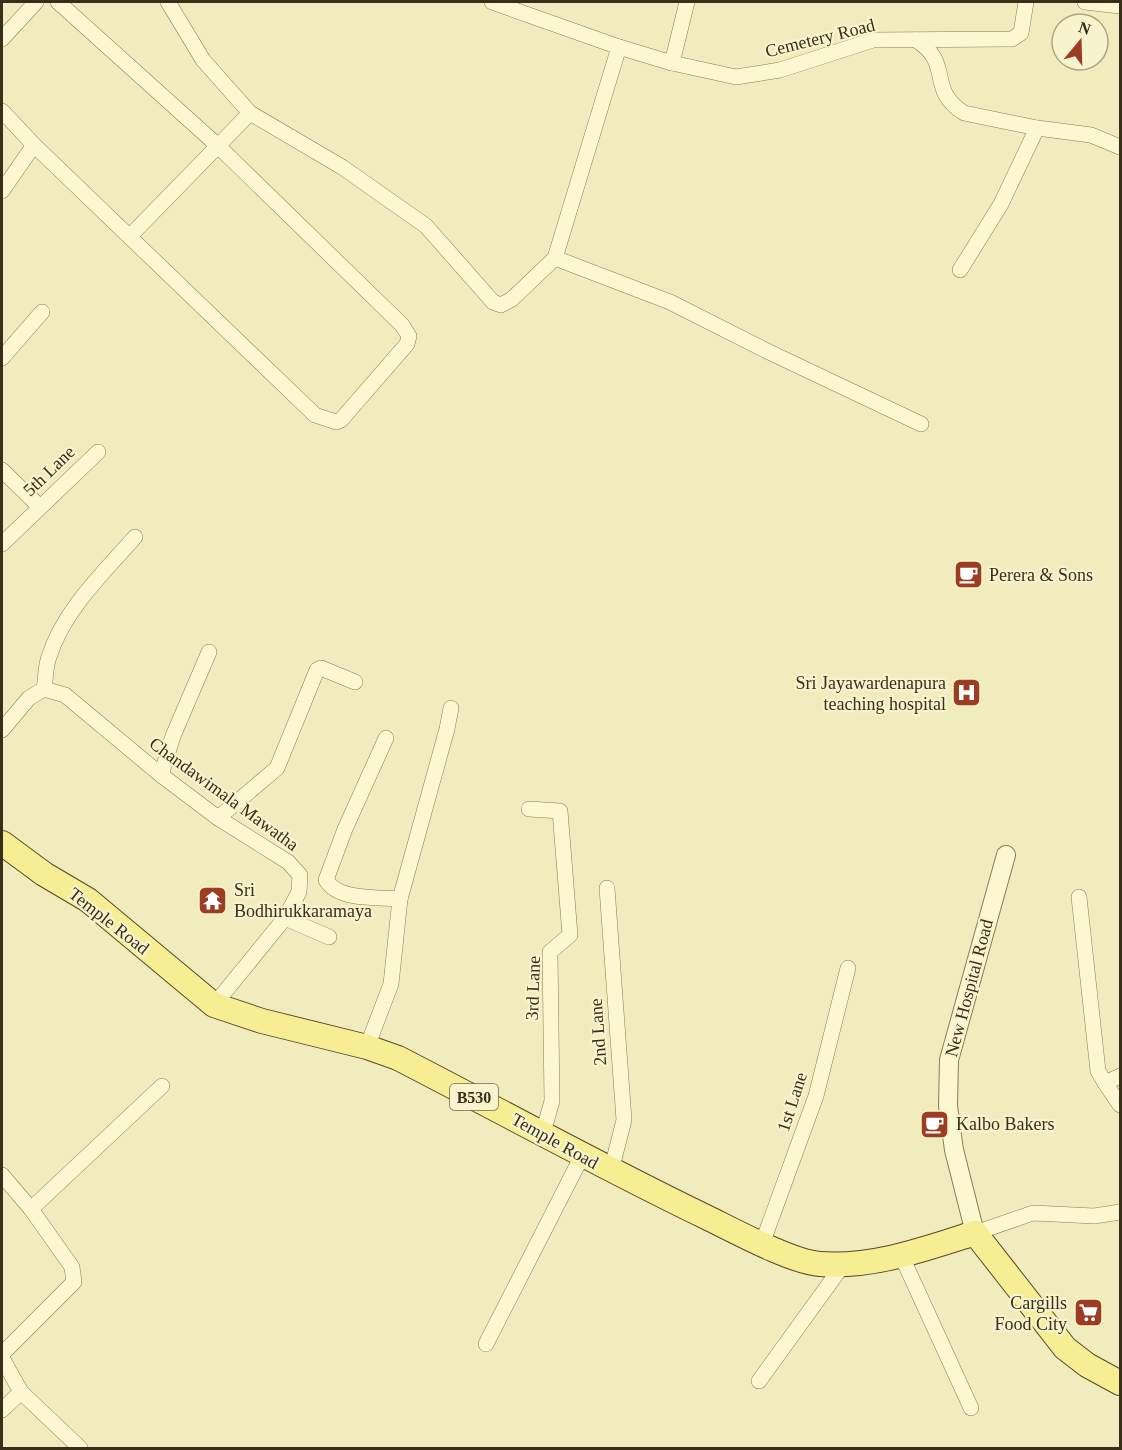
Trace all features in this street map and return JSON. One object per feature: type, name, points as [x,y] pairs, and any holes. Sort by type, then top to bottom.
[{"type":"main road","name":"Temple Road","points":[[2,843],[44,874],[88,900],[214,1005],[261,1021],[367,1047],[398,1058],[543,1132],[611,1171],[762,1244],[818,1264],[840,1263],[902,1257],[975,1233]]},
{"type":"main road","name":"New Hospital Road","points":[[975,1233],[1065,1348],[1087,1365],[1120,1383]]},
{"type":"street","points":[[2,39],[36,2]]},
{"type":"street","points":[[2,111],[34,146],[315,415],[336,422],[341,420],[407,344],[409,336],[402,325],[217,145],[58,2]]},
{"type":"street","points":[[168,2],[203,60],[250,113],[342,167],[426,226],[493,302],[501,305],[512,299],[555,258],[619,47]]},
{"type":"street","name":"Cemetery Road","points":[[492,2],[619,47],[672,63],[736,77],[780,70],[873,40],[1012,39],[1021,33],[1026,2]]},
{"type":"street","points":[[672,63],[687,2]]},
{"type":"street","points":[[1085,2],[1120,6]]},
{"type":"street","points":[[916,40],[931,50],[938,63],[941,88],[954,107],[964,113],[1036,128],[1091,135],[1120,147]]},
{"type":"street","points":[[130,236],[250,113]]},
{"type":"street","points":[[960,270],[1001,204],[1036,128]]},
{"type":"street","points":[[2,191],[34,146]]},
{"type":"street","points":[[555,258],[670,302],[921,424]]},
{"type":"street","points":[[2,358],[42,312]]},
{"type":"street","name":"5th Lane","points":[[2,544],[98,452]]},
{"type":"street","points":[[2,470],[40,507]]},
{"type":"street","points":[[2,730],[29,699],[44,689],[48,657],[65,625],[88,589],[135,537]]},
{"type":"street","points":[[161,775],[173,736],[209,652]]},
{"type":"street","points":[[218,818],[277,768],[317,670],[321,668],[356,682]]},
{"type":"street","name":"Chandawimala Mawatha","points":[[44,689],[65,695],[161,775],[218,818],[288,862],[300,875],[299,892],[285,918],[214,1005]]},
{"type":"street","points":[[367,1047],[391,984],[400,899],[451,708]]},
{"type":"street","points":[[386,738],[345,829],[326,880],[330,886],[351,895],[400,899]]},
{"type":"street","name":"3rd Lane","points":[[529,809],[560,811],[570,935],[550,952],[552,1101],[543,1132]]},
{"type":"street","name":"New Hospital Road","points":[[975,1233],[954,1150],[948,1106],[949,1060],[1006,855]]},
{"type":"street","name":"2nd Lane","points":[[607,888],[624,1120],[611,1171]]},
{"type":"street","points":[[1079,897],[1098,1071],[1120,1105]]},
{"type":"street","points":[[285,918],[329,937]]},
{"type":"street","name":"1st Lane","points":[[762,1244],[816,1096],[848,968]]},
{"type":"street","points":[[1105,1083],[1120,1076]]},
{"type":"street","points":[[31,1209],[162,1086]]},
{"type":"street","points":[[486,1344],[582,1156]]},
{"type":"street","points":[[2,1354],[74,1282],[72,1267],[31,1209],[3,1179]]},
{"type":"street","name":"Temple Road","points":[[975,1233],[1033,1213],[1094,1216],[1120,1212]]},
{"type":"street","points":[[902,1257],[971,1408]]},
{"type":"street","points":[[759,1381],[840,1269],[840,1263]]},
{"type":"street","points":[[2,1358],[21,1392],[66,1432],[80,1449]]},
{"type":"street","points":[[2,1410],[21,1392]]},
{"type":"street","points":[[61,1449],[66,1432]]},
{"type":"place","name":"Perera & Sons","points":[[968,575]]},
{"type":"place","name":"Sri Jayawardenapura teaching hospital","points":[[967,693]]},
{"type":"place","name":"Sri Bodhirukkaramaya","points":[[213,900]]},
{"type":"place","name":"Kalbo Bakers","points":[[935,1124]]},
{"type":"place","name":"Cargills Food City","points":[[1088,1313]]}]
